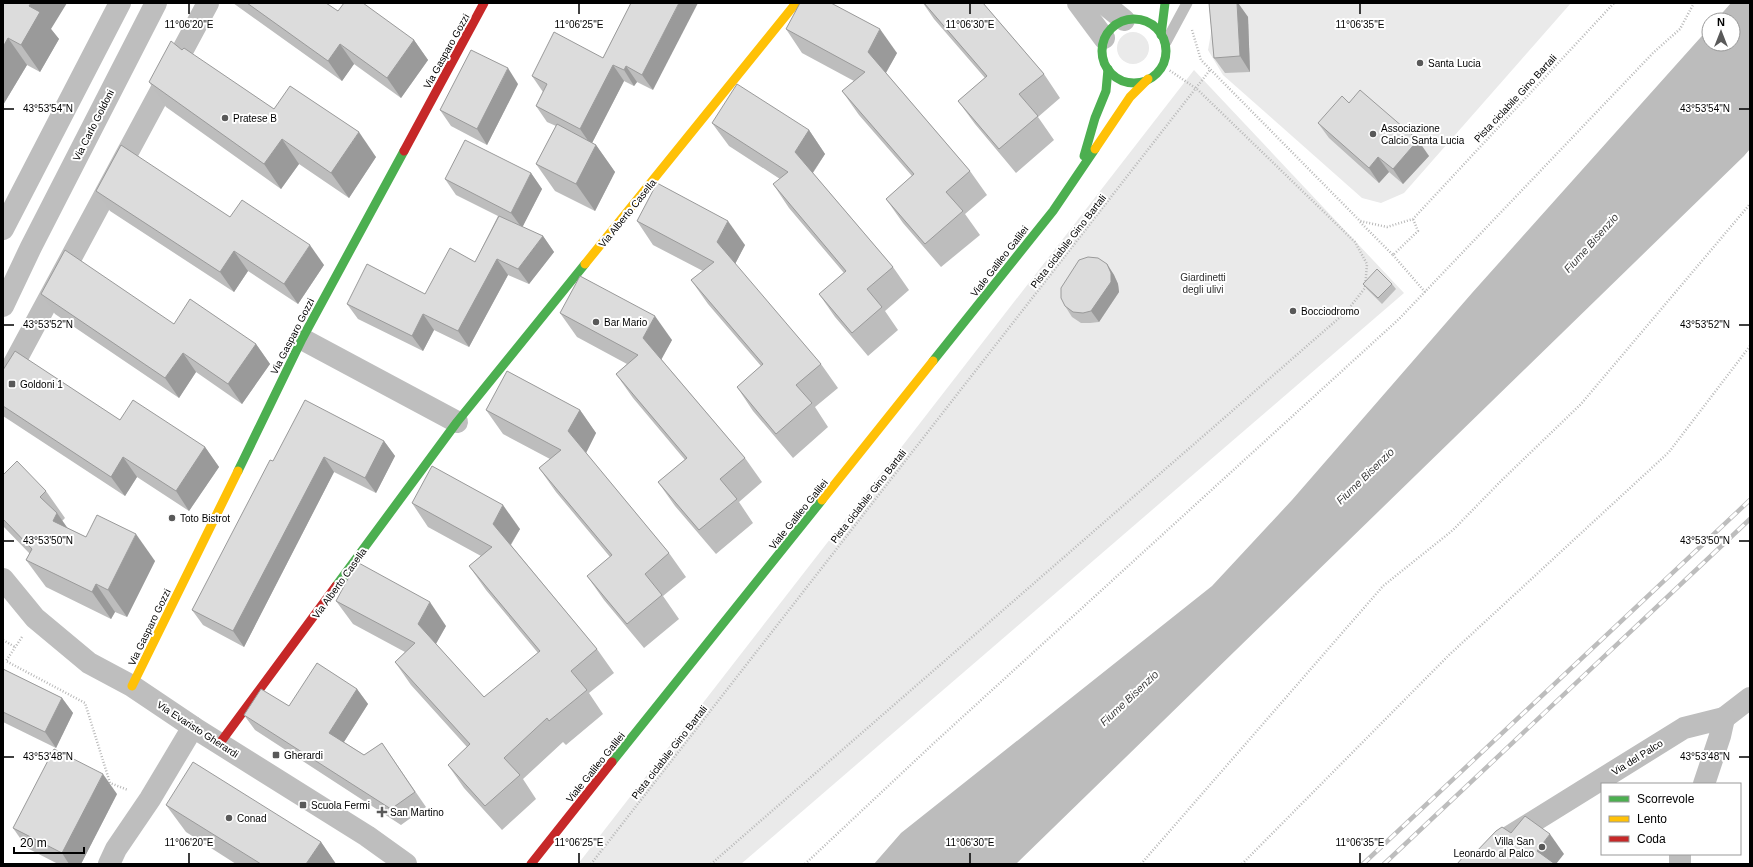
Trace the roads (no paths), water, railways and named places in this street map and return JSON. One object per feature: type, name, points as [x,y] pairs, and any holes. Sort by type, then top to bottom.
[{"type":"street","points":[[31,247],[3,231],[120,3]]},
{"type":"street","name":"Via Carlo Goldoni","points":[[3,306],[31,247],[156,3]]},
{"type":"street","points":[[3,384],[208,3]]},
{"type":"street","name":"Via Gasparo Gozzi","points":[[132,686],[302,339],[484,3]]},
{"type":"street","name":"Via Alberto Casella","points":[[220,743],[457,422],[796,3]]},
{"type":"street","points":[[1078,3],[1104,38],[1116,24],[1134,20],[1145,9]]},
{"type":"street","points":[[1103,3],[1134,20],[1151,24],[1163,39]]},
{"type":"street","points":[[1163,39],[1165,3]]},
{"type":"street","name":"Viale Galileo Galilei","points":[[1078,176],[1095,118],[1106,91],[1108,69],[1103,60],[1102,49],[1104,38]]},
{"type":"street","name":"Viale Galileo Galilei","points":[[531,864],[1053,211],[1130,97],[1148,79],[1156,74],[1162,66],[1165,55],[1163,39]]},
{"type":"street","points":[[1108,69],[1114,76],[1130,82],[1148,79]]},
{"type":"street","points":[[302,339],[457,422]]},
{"type":"street","name":"Via Evaristo Gherardi","points":[[3,579],[35,618],[89,663],[132,686],[193,727],[367,836],[406,864]]},
{"type":"street","points":[[1704,783],[1720,736],[1724,718],[1750,698]]},
{"type":"street","name":"Via del Palco","points":[[1480,864],[1502,841],[1684,728],[1724,718]]},
{"type":"street","points":[[109,864],[116,850],[150,799],[193,727]]},
{"type":"lane","points":[[1163,39],[1186,5]]},
{"type":"water","name":"Fiume Bisenzio","points":[[1731,3],[1750,3],[1750,149],[1744,156],[1016,864],[874,864],[901,833],[1212,586],[1292,500],[1472,293],[1701,37],[1701,52],[1741,52],[1741,12],[1723,12]]},
{"type":"railway","points":[[1363,864],[1750,500]]},
{"type":"railway","points":[[1384,864],[1750,519]]},
{"type":"place","name":"Santa Lucia","points":[[1420,63]]},
{"type":"place","name":"Pratese B","points":[[225,118]]},
{"type":"place","name":"Associazione Calcio Santa Lucia","points":[[1373,134]]},
{"type":"place","name":"Bocciodromo","points":[[1293,311]]},
{"type":"place","name":"Bar Mario","points":[[596,322]]},
{"type":"place","name":"Goldoni 1","points":[[12,384]]},
{"type":"place","name":"Toto Bistrot","points":[[172,518]]},
{"type":"place","name":"Gherardi","points":[[276,755]]},
{"type":"place","name":"Scuola Fermi","points":[[303,805]]},
{"type":"place","name":"San Martino","points":[[382,812]]},
{"type":"place","name":"Conad","points":[[229,818]]},
{"type":"place","name":"Villa San Leonardo al Palco","points":[[1542,847]]},
{"type":"park label","name":"Giardinetti degli ulivi","points":[[1203,282]]}]
